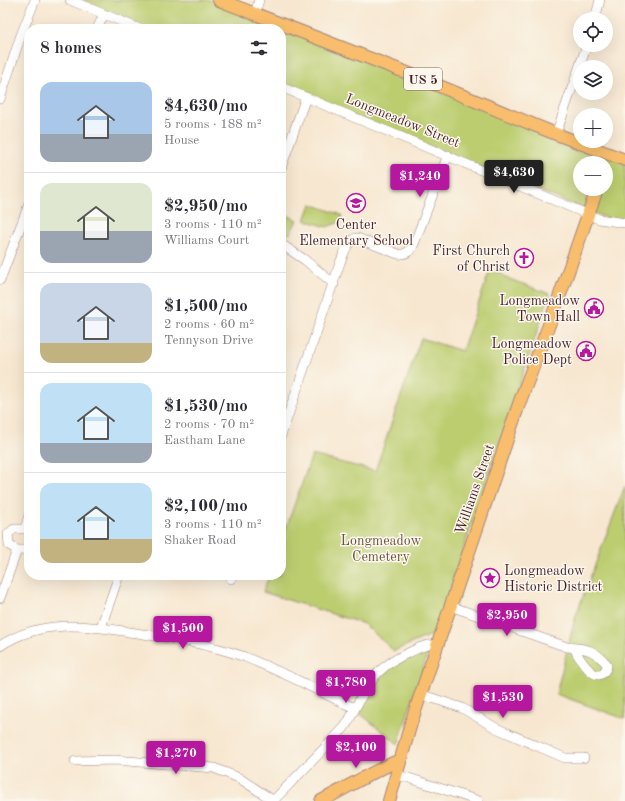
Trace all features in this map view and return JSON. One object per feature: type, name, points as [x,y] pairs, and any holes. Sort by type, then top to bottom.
[{"type":"main road","name":"US 5","points":[[219,0],[280,24]]},
{"type":"main road","name":"US 5","points":[[286,26],[410,74],[556,134],[602,156]]},
{"type":"main road","name":"US 5","points":[[613,159],[625,160]]},
{"type":"main road","name":"Williams Street","points":[[389,801],[420,694],[524,389],[556,309],[594,196]]},
{"type":"main road","points":[[321,801],[378,769],[400,760]]},
{"type":"street","points":[[25,24],[35,0]]},
{"type":"street","points":[[70,0],[128,24]]},
{"type":"street","points":[[254,14],[259,0]]},
{"type":"street","points":[[597,12],[600,0]]},
{"type":"street","points":[[99,24],[104,14]]},
{"type":"street","points":[[0,99],[24,28]]},
{"type":"street","points":[[556,134],[585,52]]},
{"type":"street","name":"Longmeadow Street","points":[[286,89],[599,219],[625,223]]},
{"type":"street","points":[[286,154],[306,97]]},
{"type":"street","points":[[286,421],[347,248],[354,239],[364,240],[392,252],[402,254],[407,253],[413,246],[448,155]]},
{"type":"street","points":[[0,280],[24,217]]},
{"type":"street","points":[[286,247],[305,260],[334,284]]},
{"type":"street","points":[[24,531],[14,529],[8,534],[9,545],[16,550],[24,550]]},
{"type":"street","points":[[0,598],[16,550]]},
{"type":"street","points":[[101,627],[117,580]]},
{"type":"street","points":[[450,606],[567,647],[574,648]]},
{"type":"street","points":[[0,646],[16,636],[38,630],[76,626],[101,627],[176,638],[227,651],[257,662],[355,708]]},
{"type":"street","points":[[75,761],[115,760],[214,768],[239,778],[274,801],[348,724],[355,708],[369,684],[382,669],[404,655],[426,644],[437,645]]},
{"type":"street","points":[[420,694],[462,708],[496,728],[565,758],[584,758]]},
{"type":"street","points":[[396,775],[416,780],[478,801]]},
{"type":"green space","points":[[70,0],[219,0],[280,24],[128,24]]},
{"type":"green space","points":[[286,26],[573,140],[573,148],[595,148],[625,160],[625,223],[614,221],[286,89]]},
{"type":"green space","points":[[311,204],[342,215],[340,222],[327,227],[305,220]]},
{"type":"green space","points":[[286,214],[297,220],[290,234],[286,232]]},
{"type":"green space","name":"Longmeadow Cemetery","points":[[490,270],[502,274],[504,277],[550,294],[435,633],[394,651],[364,624],[263,592],[267,580],[286,580],[286,528],[312,455],[375,471],[421,338],[462,351]]},
{"type":"green space","points":[[625,486],[625,719],[556,694],[576,615]]},
{"type":"green space","points":[[426,648],[429,650],[398,744],[357,711],[369,687],[383,670]]},
{"type":"place","name":"Center Elementary School","points":[[356,203]]},
{"type":"place","name":"First Church of Christ","points":[[524,258]]},
{"type":"place","name":"Longmeadow Town Hall","points":[[594,308]]},
{"type":"place","name":"Longmeadow Police Dept","points":[[586,351]]},
{"type":"place","name":"Longmeadow Historic District","points":[[490,578]]}]
